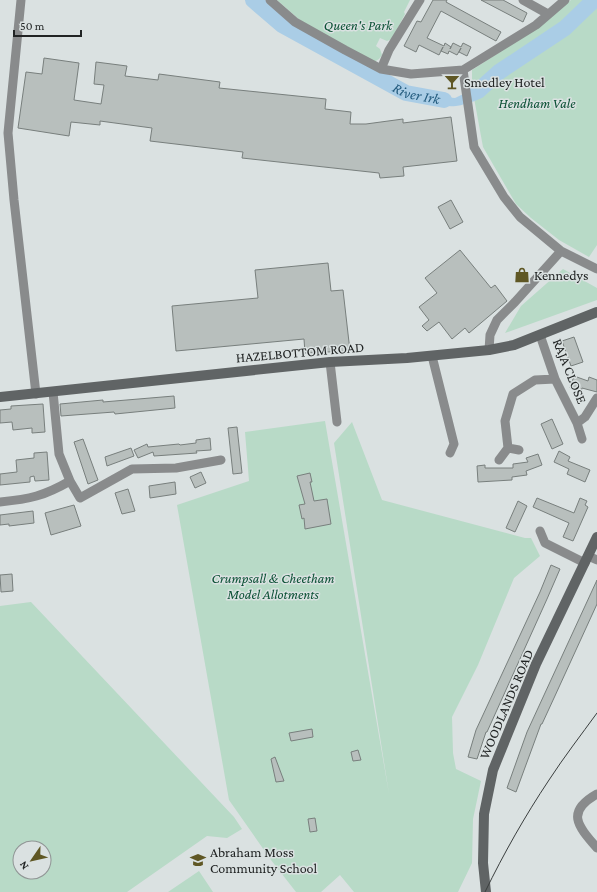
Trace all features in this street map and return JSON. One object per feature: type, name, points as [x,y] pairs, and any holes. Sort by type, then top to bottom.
[{"type":"street","points":[[20,0],[8,133],[36,394]]},
{"type":"street","points":[[270,0],[295,22],[381,69],[411,74],[463,70],[536,25],[565,0]]},
{"type":"street","points":[[381,69],[389,50],[420,0]]},
{"type":"street","points":[[523,0],[548,14]]},
{"type":"street","points":[[463,70],[474,147],[504,197],[520,217],[561,251],[597,269]]},
{"type":"street","points":[[489,350],[490,335],[497,320],[561,251]]},
{"type":"street","name":"HAZELBOTTOM ROAD","points":[[0,397],[330,362],[407,358],[489,350],[514,345],[597,312]]},
{"type":"street","name":"RAJA CLOSE","points":[[540,335],[555,379],[577,423],[582,439]]},
{"type":"street","points":[[432,356],[454,444],[450,452]]},
{"type":"street","points":[[330,362],[337,422]]},
{"type":"street","points":[[499,460],[508,448],[504,422],[513,394],[535,380],[555,379]]},
{"type":"street","points":[[53,392],[59,454],[70,481],[80,498],[132,469],[176,468],[221,460]]},
{"type":"street","points":[[577,423],[586,417],[597,398]]},
{"type":"street","points":[[508,448],[519,450]]},
{"type":"street","points":[[0,502],[43,495],[70,481]]},
{"type":"street","points":[[540,531],[545,543],[590,560]]},
{"type":"street","name":"WOODLANDS ROAD","points":[[486,892],[483,863],[484,814],[493,770],[536,664],[590,560],[597,537]]},
{"type":"street","points":[[597,794],[583,804],[579,809],[577,816],[580,827],[597,848]]},
{"type":"green space","name":"Queen's Park","points":[[277,0],[410,0],[404,12],[405,14],[392,39],[387,41],[380,38],[376,46],[380,49],[382,55],[374,62],[310,29]]},
{"type":"green space","name":"Hendham Vale","points":[[571,0],[597,0],[597,245],[589,257],[559,240],[516,204],[483,147],[472,87],[472,70],[537,28]]},
{"type":"green space","points":[[563,269],[597,288],[597,300],[505,333],[521,306]]},
{"type":"green space","name":"Crumpsall & Cheetham Model Allotments","points":[[325,421],[389,794],[334,443],[352,422],[382,500],[525,538],[531,538],[540,556],[514,578],[478,665],[452,717],[453,753],[456,769],[481,781],[473,819],[472,863],[458,892],[354,892],[340,875],[321,892],[296,892],[271,860],[229,800],[177,505],[249,481],[245,432]]},
{"type":"green space","points":[[31,602],[234,817],[242,829],[227,838],[207,836],[127,892],[0,892],[0,606]]},
{"type":"green space","points":[[199,871],[213,892],[168,892]]},
{"type":"water","points":[[486,77],[490,85],[466,104],[447,106],[421,102],[423,95],[455,98],[478,87]]},
{"type":"building","points":[[433,0],[447,0],[446,2],[501,32],[496,41],[441,11],[427,38],[444,46],[445,43],[451,47],[453,43],[461,47],[463,43],[471,47],[467,56],[459,52],[461,48],[457,55],[449,51],[448,54],[441,51],[439,55],[419,45],[416,52],[404,46],[417,21],[421,22]]},
{"type":"building","points":[[481,0],[503,0],[527,13],[523,22]]},
{"type":"building","points":[[44,58],[79,63],[74,100],[101,104],[104,85],[94,84],[96,62],[127,66],[125,76],[158,80],[159,74],[220,82],[219,88],[326,99],[325,109],[351,112],[350,124],[366,124],[403,119],[403,123],[451,117],[457,161],[403,167],[404,176],[380,178],[379,173],[242,158],[243,152],[150,141],[152,128],[100,121],[100,125],[71,122],[69,136],[18,128],[26,72],[42,74]]},
{"type":"building","points":[[451,200],[463,222],[450,229],[438,207]]},
{"type":"building","points":[[460,250],[491,288],[495,285],[507,301],[469,333],[465,328],[452,339],[439,322],[427,331],[422,326],[429,320],[419,307],[437,293],[425,278]]},
{"type":"building","points":[[328,263],[331,291],[343,290],[350,351],[305,353],[304,339],[176,351],[172,306],[258,298],[255,270]]},
{"type":"building","points":[[574,337],[583,362],[571,366],[562,341]]},
{"type":"building","points":[[574,376],[588,381],[589,377],[597,380],[597,392],[582,388],[581,392],[570,388]]},
{"type":"building","points":[[174,396],[175,408],[115,414],[114,412],[61,416],[60,404]]},
{"type":"building","points":[[43,404],[45,432],[32,433],[32,428],[13,430],[12,422],[0,423],[0,410],[11,409],[11,406]]},
{"type":"building","points":[[552,419],[563,444],[552,449],[541,424]]},
{"type":"building","points":[[237,427],[242,473],[233,474],[228,428]]},
{"type":"building","points":[[210,438],[211,450],[196,451],[197,453],[154,456],[153,452],[138,458],[134,450],[147,444],[148,447],[180,445],[196,443],[196,440]]},
{"type":"building","points":[[83,439],[98,480],[88,484],[74,442]]},
{"type":"building","points":[[131,448],[134,456],[107,466],[105,457]]},
{"type":"building","points":[[559,451],[570,457],[568,461],[590,470],[585,482],[567,474],[569,469],[554,462]]},
{"type":"building","points":[[47,452],[49,480],[35,481],[34,476],[30,477],[30,482],[0,485],[0,474],[17,472],[16,460],[34,458],[34,453]]},
{"type":"building","points":[[538,454],[542,465],[526,471],[527,475],[512,477],[512,480],[478,482],[477,466],[485,465],[485,468],[513,468],[513,464],[528,462],[526,458]]},
{"type":"building","points":[[201,472],[206,483],[195,488],[190,477]]},
{"type":"building","points":[[310,473],[312,482],[310,482],[314,501],[327,499],[331,524],[305,529],[304,518],[302,519],[299,505],[305,504],[297,476]]},
{"type":"building","points":[[175,482],[176,494],[150,498],[149,486]]},
{"type":"building","points":[[128,489],[135,511],[122,514],[115,493]]},
{"type":"building","points":[[537,498],[574,513],[580,498],[587,501],[585,505],[588,507],[573,541],[563,537],[569,523],[533,507]]},
{"type":"building","points":[[518,501],[527,506],[515,532],[506,528]]},
{"type":"building","points":[[74,505],[81,526],[51,535],[45,513]]},
{"type":"building","points":[[33,511],[34,523],[9,526],[9,524],[0,525],[0,515]]},
{"type":"building","points":[[551,565],[560,569],[486,732],[477,759],[468,757],[476,730]]},
{"type":"building","points":[[12,574],[13,591],[1,592],[0,575]]},
{"type":"building","points":[[597,580],[597,604],[541,724],[516,792],[507,788],[527,732]]},
{"type":"building","points":[[312,729],[313,737],[291,741],[289,733]]},
{"type":"building","points":[[358,750],[361,760],[353,761],[351,752]]},
{"type":"building","points":[[275,757],[284,781],[276,782],[271,759]]},
{"type":"building","points":[[315,818],[317,831],[310,832],[308,819]]},
{"type":"waterway","name":"River Irk","points":[[253,0],[282,25],[406,93],[444,100]]},
{"type":"waterway","name":"River Irk","points":[[471,94],[478,91],[499,72],[565,28],[594,0]]},
{"type":"tram line","points":[[485,892],[507,849],[532,807],[549,780],[597,713]]},
{"type":"place","name":"Smedley Hotel","points":[[452,82]]},
{"type":"place","name":"Kennedys","points":[[522,275]]},
{"type":"place","name":"Abraham Moss Community School","points":[[198,860]]}]
